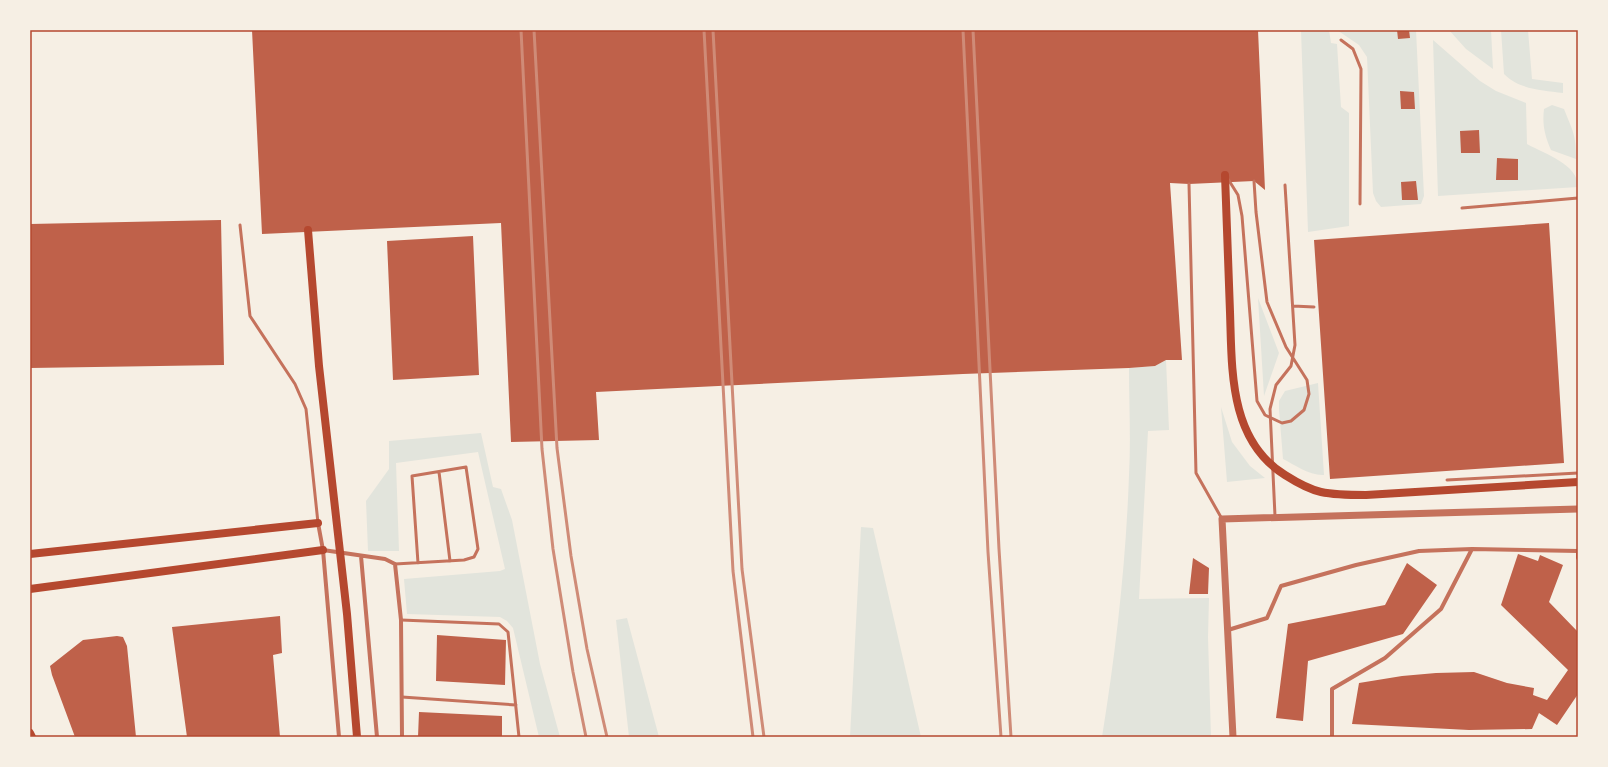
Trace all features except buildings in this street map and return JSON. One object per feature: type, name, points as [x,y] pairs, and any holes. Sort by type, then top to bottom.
[{"type":"main road","points":[[1225,175],[1232,375],[1240,418],[1251,443],[1263,458],[1280,472],[1299,484],[1320,492],[1338,494],[1366,495],[1578,482]]},
{"type":"main road","points":[[308,230],[319,366],[347,614],[357,737]]},
{"type":"main road","points":[[30,554],[318,523]]},
{"type":"main road","points":[[30,589],[323,550]]},
{"type":"main road","points":[[30,732],[32,737]]},
{"type":"street","points":[[1233,737],[1222,519],[1275,516],[1578,509]]},
{"type":"street","points":[[318,523],[323,550],[339,737]]},
{"type":"street","points":[[1228,630],[1267,618],[1281,586],[1356,565],[1419,551],[1472,549],[1578,551],[1578,558]]},
{"type":"street","points":[[1332,737],[1332,689],[1385,658],[1441,609],[1472,549]]},
{"type":"street","points":[[323,550],[385,559],[395,564],[401,620],[402,737]]},
{"type":"street","points":[[361,556],[377,737]]},
{"type":"lane","points":[[1341,40],[1353,49],[1361,69],[1360,204]]},
{"type":"lane","points":[[1225,175],[1238,195],[1242,216],[1257,401],[1265,416],[1282,423],[1291,421],[1304,410],[1309,394],[1307,380],[1286,347],[1267,302],[1256,212],[1254,181]]},
{"type":"lane","points":[[1189,184],[1196,473],[1222,519]]},
{"type":"lane","points":[[1275,516],[1270,409],[1276,385],[1291,366],[1295,345],[1285,185]]},
{"type":"lane","points":[[1462,208],[1578,198]]},
{"type":"lane","points":[[240,225],[250,316],[295,384],[306,409],[318,523]]},
{"type":"lane","points":[[1293,306],[1314,307]]},
{"type":"lane","points":[[395,564],[418,563],[450,561],[474,557],[478,549],[466,467],[412,476],[418,563]]},
{"type":"lane","points":[[439,472],[450,561]]},
{"type":"lane","points":[[1447,480],[1578,473]]},
{"type":"lane","points":[[401,620],[499,624],[508,632],[519,737]]},
{"type":"lane","points":[[402,697],[516,705]]},
{"type":"shaded area","points":[[1301,30],[1329,30],[1331,43],[1337,44],[1341,107],[1349,113],[1349,226],[1308,232]]},
{"type":"shaded area","points":[[1337,30],[1416,30],[1424,196],[1421,204],[1381,207],[1376,201],[1373,193],[1367,57],[1359,45]]},
{"type":"shaded area","points":[[1449,30],[1491,30],[1493,69],[1466,49]]},
{"type":"shaded area","points":[[1501,30],[1528,30],[1532,79],[1563,83],[1563,93],[1539,90],[1524,86],[1510,79],[1504,74]]},
{"type":"shaded area","points":[[1433,40],[1480,81],[1496,91],[1526,103],[1527,144],[1567,166],[1577,179],[1578,187],[1438,196]]},
{"type":"shaded area","points":[[1552,105],[1564,109],[1573,133],[1576,159],[1551,150],[1544,130],[1543,115],[1544,109]]},
{"type":"shaded area","points":[[1258,298],[1279,353],[1264,396]]},
{"type":"shaded area","points":[[1166,360],[1169,430],[1148,431],[1139,599],[1209,598],[1208,637],[1211,737],[1102,737],[1116,639],[1128,508],[1130,462],[1129,368],[1155,366]]},
{"type":"shaded area","points":[[1318,383],[1324,475],[1313,474],[1283,459],[1279,409],[1279,401],[1285,391]]},
{"type":"shaded area","points":[[1221,407],[1232,442],[1250,466],[1265,478],[1227,482]]},
{"type":"shaded area","points":[[481,433],[493,487],[501,489],[512,520],[540,664],[560,737],[539,737],[513,628],[507,621],[500,617],[407,614],[404,579],[500,571],[505,569],[478,452],[396,463],[399,551],[368,551],[366,501],[389,469],[389,441]]},
{"type":"shaded area","points":[[861,527],[873,528],[921,737],[850,737]]},
{"type":"shaded area","points":[[627,618],[659,737],[629,737],[616,620]]},
{"type":"railway","points":[[521,30],[542,449],[553,549],[573,672],[586,737]]},
{"type":"railway","points":[[534,30],[557,448],[571,556],[587,649],[607,737]]},
{"type":"railway","points":[[704,30],[733,571],[753,737]]},
{"type":"railway","points":[[713,30],[742,569],[764,737]]},
{"type":"railway","points":[[963,30],[988,552],[1001,737]]},
{"type":"railway","points":[[973,30],[999,549],[1011,737]]}]
